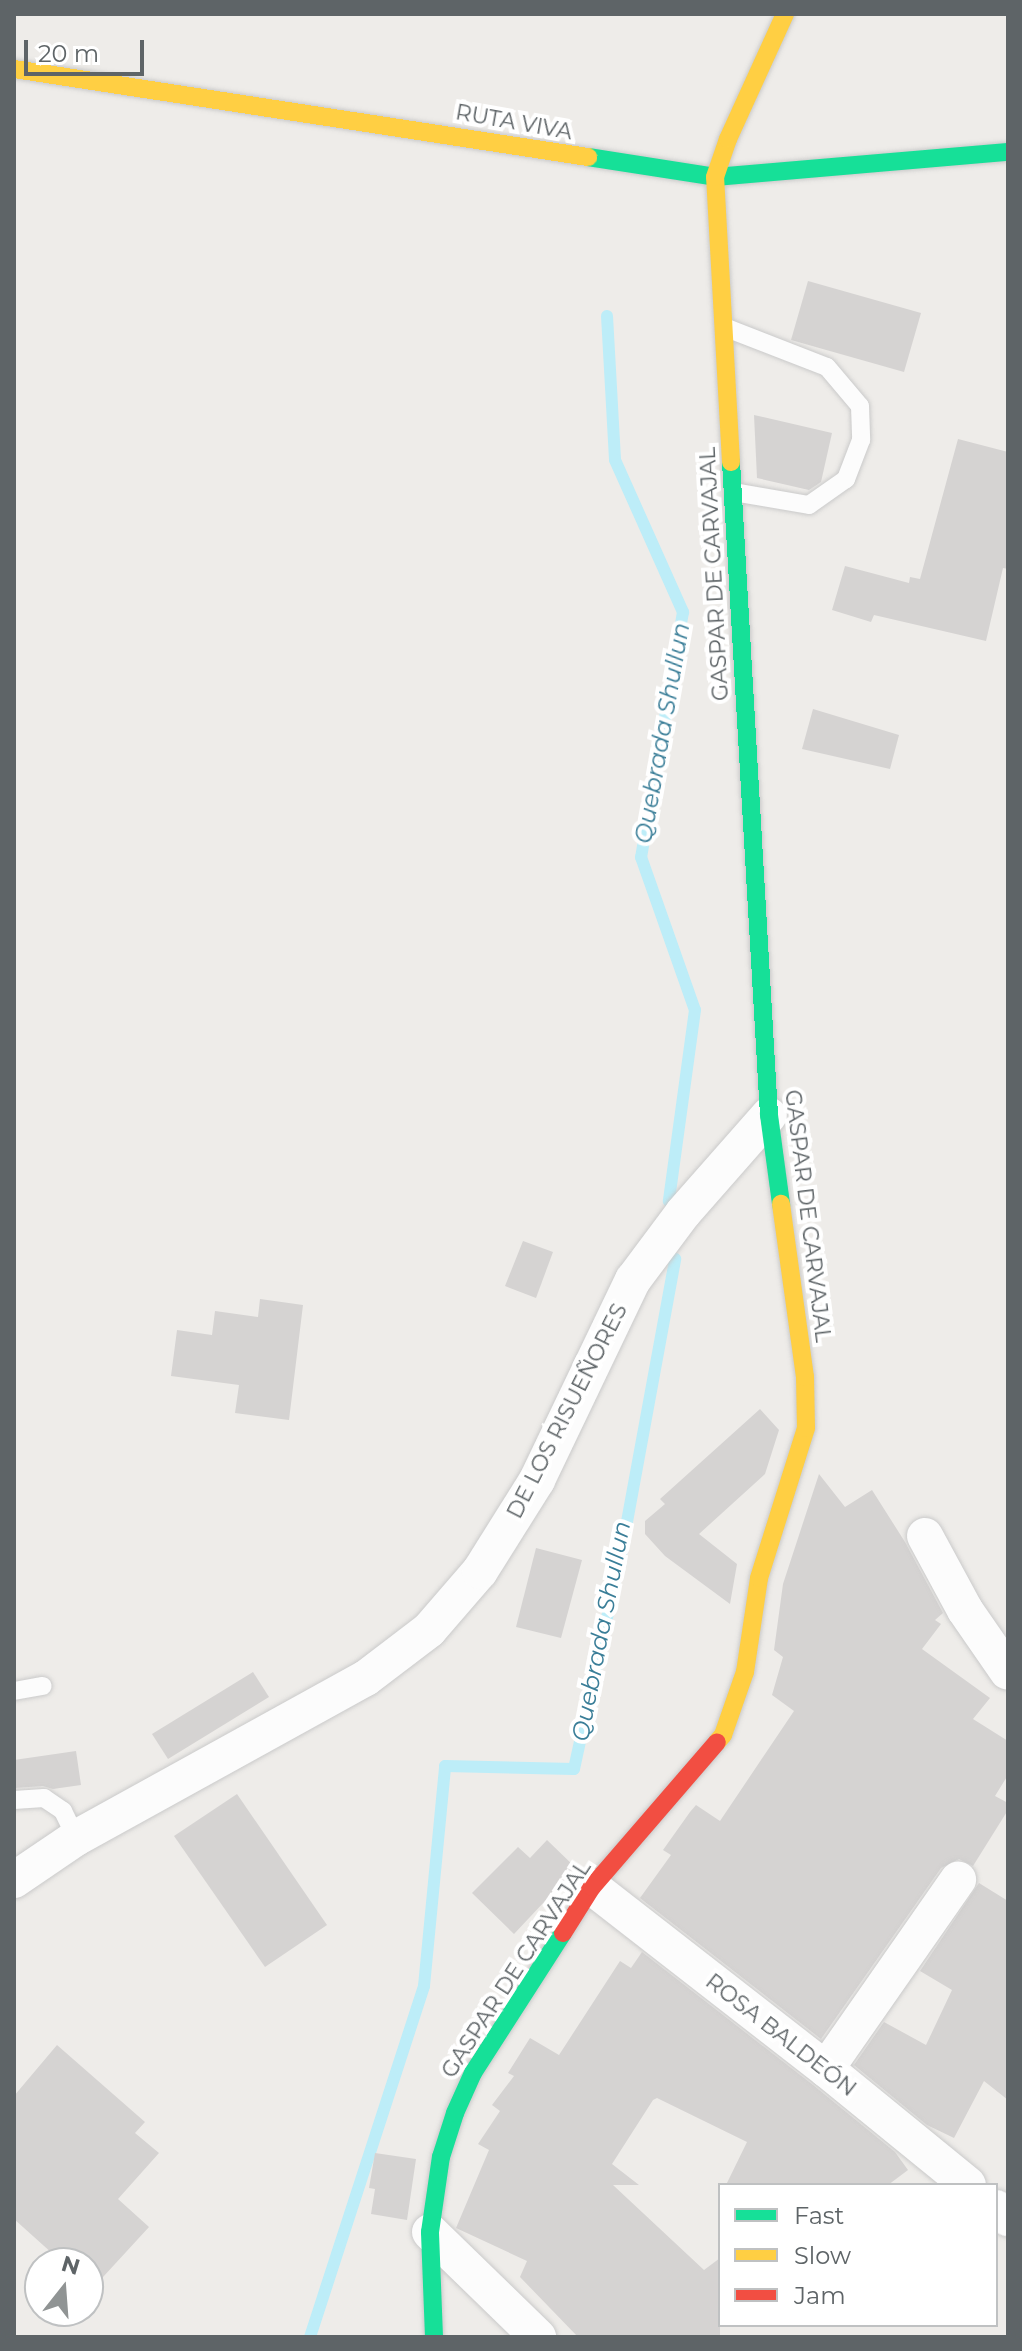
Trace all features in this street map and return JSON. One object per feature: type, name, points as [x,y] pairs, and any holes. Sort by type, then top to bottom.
[{"type":"street","name":"GASPAR DE CARVAJAL","points":[[434,2337],[430,2232],[441,2157],[473,2073],[592,1887],[723,1735],[745,1672],[759,1578],[806,1428],[805,1377],[769,1115],[715,177],[728,139],[785,14]]},
{"type":"street","name":"RUTA VIVA","points":[[14,69],[234,100],[715,177],[1008,152]]},
{"type":"street","name":"DE LOS RISUEÑORES","points":[[14,1880],[76,1838],[366,1678],[429,1630],[480,1571],[537,1480],[633,1280],[683,1213],[769,1115]]},
{"type":"street","points":[[925,1536],[965,1610],[1008,1672]]},
{"type":"street","points":[[826,2069],[958,1880]]},
{"type":"street","name":"ROSA BALDEÓN","points":[[592,1887],[826,2069],[966,2183]]},
{"type":"street","points":[[430,2232],[538,2337]]},
{"type":"lane","points":[[724,327],[827,367],[860,406],[861,440],[846,479],[809,505],[734,492]]},
{"type":"lane","points":[[14,1691],[43,1686]]},
{"type":"lane","points":[[14,1800],[44,1798],[63,1811],[76,1838]]},
{"type":"building","points":[[808,281],[921,313],[904,372],[791,340]]},
{"type":"building","points":[[754,415],[832,433],[821,482],[809,490],[757,478]]},
{"type":"building","points":[[958,439],[1008,452],[1008,569],[1003,568],[986,641],[874,615],[871,622],[832,610],[845,566],[909,583],[910,577],[920,579]]},
{"type":"building","points":[[813,709],[899,735],[890,769],[802,749]]},
{"type":"building","points":[[523,1241],[553,1252],[536,1298],[505,1286]]},
{"type":"building","points":[[260,1299],[303,1305],[289,1420],[235,1413],[239,1385],[171,1376],[177,1330],[212,1335],[215,1311],[258,1317]]},
{"type":"building","points":[[760,1409],[779,1430],[765,1474],[699,1534],[737,1564],[730,1604],[665,1556],[645,1534],[645,1521],[665,1504],[660,1499]]},
{"type":"building","points":[[819,1474],[845,1507],[872,1490],[905,1542],[943,1613],[935,1620],[941,1624],[922,1649],[990,1698],[973,1719],[1008,1741],[1008,1775],[995,1796],[1008,1803],[1008,1810],[973,1866],[959,1859],[941,1868],[821,2039],[640,1898],[671,1855],[663,1850],[690,1812],[696,1805],[720,1821],[794,1711],[772,1695],[783,1657],[774,1650],[783,1584]]},
{"type":"building","points":[[536,1548],[582,1560],[561,1638],[516,1627]]},
{"type":"building","points":[[253,1672],[269,1697],[168,1759],[152,1734]]},
{"type":"building","points":[[76,1751],[81,1785],[53,1789],[43,1786],[14,1788],[14,1760]]},
{"type":"building","points":[[237,1794],[327,1925],[265,1967],[174,1836]]},
{"type":"building","points":[[547,1840],[576,1868],[514,1934],[472,1893],[518,1847],[530,1858]]},
{"type":"building","points":[[979,1883],[1008,1901],[1008,2100],[984,2081],[954,2138],[927,2125],[854,2065],[884,2022],[926,2045],[952,1990],[920,1971]]},
{"type":"building","points":[[642,1952],[895,2152],[908,2170],[891,2183],[727,2183],[747,2142],[657,2098],[653,2100],[612,2164],[639,2185],[613,2185],[704,2270],[718,2260],[720,2337],[578,2337],[520,2277],[527,2261],[456,2228],[489,2150],[478,2144],[500,2111],[492,2105],[514,2076],[508,2073],[530,2038],[559,2055],[620,1961],[631,1968]]},
{"type":"building","points":[[57,2045],[145,2122],[135,2133],[159,2153],[118,2199],[149,2227],[104,2276],[104,2247],[45,2247],[14,2219],[14,2096]]},
{"type":"building","points":[[375,2153],[416,2159],[407,2220],[371,2214],[375,2189],[369,2188]]},
{"type":"waterway","name":"Quebrada Shullun","points":[[607,316],[615,460],[683,612],[641,857],[695,1010],[669,1201]]},
{"type":"waterway","name":"Quebrada Shullun","points":[[310,2337],[424,1986],[445,1766],[574,1769],[622,1549],[675,1259]]},
{"type":"traffic: fast","points":[[588,157],[715,177],[1008,152]]},
{"type":"traffic: fast","points":[[731,462],[769,1115],[781,1204]]},
{"type":"traffic: fast","points":[[434,2337],[430,2232],[441,2157],[455,2113],[473,2073],[563,1933]]},
{"type":"traffic: slow","points":[[731,462],[715,177],[728,139],[785,14]]},
{"type":"traffic: slow","points":[[14,69],[588,157]]},
{"type":"traffic: slow","points":[[717,1742],[723,1735],[745,1672],[759,1578],[806,1428],[805,1377],[781,1204]]},
{"type":"traffic: jam","points":[[563,1933],[592,1887],[717,1742]]}]
